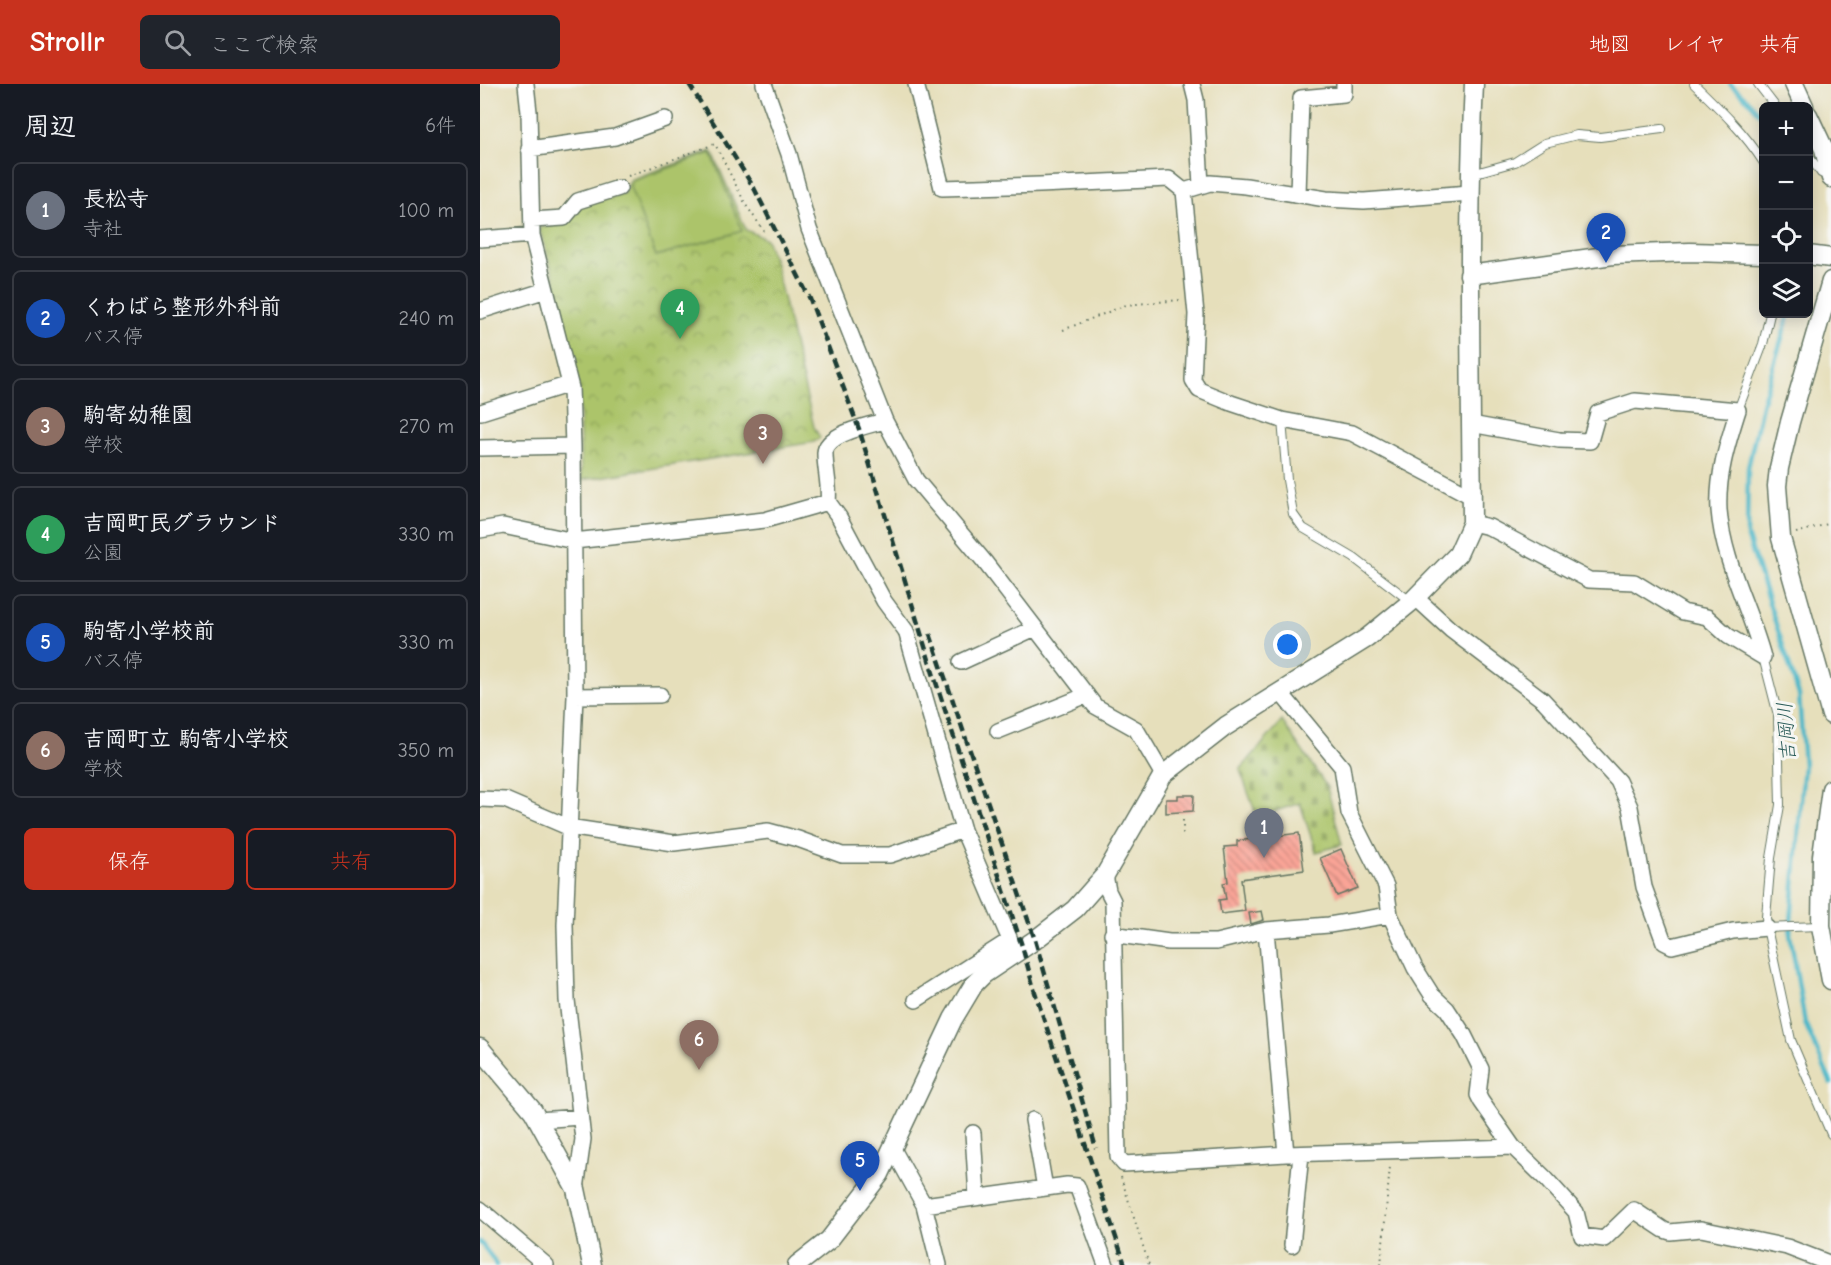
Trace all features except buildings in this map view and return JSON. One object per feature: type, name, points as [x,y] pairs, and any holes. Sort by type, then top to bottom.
[{"type":"street","points":[[526,84],[532,227],[570,384],[573,446],[574,696],[565,924],[567,1000],[583,1139],[576,1189]]},
{"type":"street","points":[[764,84],[789,154],[809,229],[885,421],[916,480],[984,561],[1095,706],[1136,729],[1163,775]]},
{"type":"street","points":[[916,84],[942,188],[1169,179],[1184,191],[1196,314],[1193,380],[1199,390],[1231,404],[1282,420],[1352,433],[1472,496]]},
{"type":"street","points":[[1192,84],[1196,100],[1201,185]]},
{"type":"street","points":[[1298,194],[1301,98],[1344,94],[1344,84]]},
{"type":"street","points":[[916,1000],[969,976],[984,974],[1035,940],[1075,909],[1105,875],[1163,775],[1226,726],[1367,638],[1413,600],[1458,554],[1472,523],[1469,275],[1474,84]]},
{"type":"street","points":[[1794,84],[1802,102]]},
{"type":"street","points":[[529,149],[615,137],[665,120]]},
{"type":"street","points":[[1813,124],[1824,149],[1831,178]]},
{"type":"street","points":[[1184,191],[1210,183],[1326,199],[1364,201],[1470,184]]},
{"type":"street","points":[[480,238],[564,218],[578,201],[619,188]]},
{"type":"street","points":[[1469,275],[1612,255],[1690,252],[1759,254]]},
{"type":"street","points":[[1831,280],[1790,422],[1777,486],[1781,538],[1831,715]]},
{"type":"street","points":[[480,311],[546,290]]},
{"type":"street","points":[[481,412],[570,384]]},
{"type":"street","points":[[1470,424],[1559,440],[1590,441],[1598,413],[1635,401],[1738,410],[1723,462],[1719,510],[1728,556],[1763,657]]},
{"type":"street","points":[[797,1265],[829,1240],[880,1174],[953,1019],[969,976],[1010,940],[963,830],[906,631],[884,602],[839,517],[828,501],[829,483],[824,451],[827,445],[841,435],[885,421]]},
{"type":"street","points":[[480,448],[573,446]]},
{"type":"street","points":[[480,530],[503,526],[574,541],[765,520],[828,501]]},
{"type":"street","points":[[1472,523],[1489,527],[1589,580],[1634,582],[1683,612],[1707,617],[1728,636],[1763,657]]},
{"type":"street","points":[[1413,600],[1543,700],[1618,781],[1630,807],[1644,887],[1664,942],[1672,946],[1733,932],[1771,928]]},
{"type":"street","points":[[961,663],[1035,628]]},
{"type":"street","points":[[1280,692],[1342,767],[1349,813],[1386,886],[1390,915],[1415,968],[1432,995],[1447,1009],[1464,1035],[1481,1069],[1478,1095],[1513,1147],[1576,1212],[1582,1236],[1605,1239],[1634,1210],[1670,1232],[1701,1229],[1712,1231],[1787,1247],[1831,1264]]},
{"type":"street","points":[[574,696],[660,695]]},
{"type":"street","points":[[998,731],[1087,695]]},
{"type":"street","points":[[1831,789],[1822,856],[1820,929],[1831,980]]},
{"type":"street","points":[[480,799],[505,800],[568,827],[674,843],[768,831],[842,855],[890,855],[963,830]]},
{"type":"street","points":[[1105,875],[1108,891],[1113,901],[1118,1157],[1124,1164],[1293,1154],[1513,1147]]},
{"type":"street","points":[[1113,934],[1168,942],[1216,942],[1266,930],[1329,925],[1390,915]]},
{"type":"street","points":[[1266,930],[1293,1154],[1292,1245]]},
{"type":"street","points":[[480,1048],[533,1111],[576,1189],[592,1265]]},
{"type":"street","points":[[538,1120],[580,1117]]},
{"type":"street","points":[[1033,1120],[1045,1188]]},
{"type":"street","points":[[973,1133],[977,1197]]},
{"type":"street","points":[[893,1149],[924,1205],[939,1265]]},
{"type":"street","points":[[924,1205],[1045,1188],[1077,1186],[1106,1265]]},
{"type":"street","points":[[480,1209],[546,1265]]},
{"type":"lane","points":[[1694,84],[1728,117],[1760,156]]},
{"type":"lane","points":[[1758,84],[1772,102]]},
{"type":"lane","points":[[1470,184],[1515,162],[1545,143],[1577,135],[1600,137],[1662,129]]},
{"type":"lane","points":[[1810,156],[1821,173],[1831,178]]},
{"type":"lane","points":[[1738,410],[1763,344],[1769,318]]},
{"type":"lane","points":[[1282,420],[1287,480],[1293,514],[1303,528],[1354,558],[1413,600]]},
{"type":"lane","points":[[1763,657],[1778,715],[1780,805],[1771,858],[1766,917],[1771,928],[1791,1040],[1831,1134]]},
{"type":"lane","points":[[1771,928],[1820,929]]},
{"type":"path","points":[[619,188],[628,176],[715,144],[746,205],[764,231]]},
{"type":"path","points":[[1063,330],[1126,305],[1194,299]]},
{"type":"path","points":[[1781,538],[1831,523]]},
{"type":"path","points":[[1183,820],[1183,836]]},
{"type":"path","points":[[1380,1265],[1391,1150]]},
{"type":"path","points":[[1120,1160],[1122,1182],[1149,1265]]},
{"type":"green space","points":[[712,151],[746,230],[766,239],[775,264],[814,427],[820,438],[814,442],[581,480],[579,391],[557,287],[539,228],[569,221],[581,205],[624,193],[631,179]]},
{"type":"green space","points":[[711,153],[742,231],[656,256],[630,187],[633,181]]},
{"type":"green space","points":[[1282,721],[1327,787],[1342,845],[1316,852],[1300,803],[1257,817],[1240,770]]},
{"type":"waterway","name":"吉岡川","points":[[1730,84],[1759,113]]},
{"type":"waterway","name":"吉岡川","points":[[1788,318],[1762,405],[1748,468],[1747,535],[1799,695],[1804,765],[1790,934],[1805,1023],[1831,1083]]},
{"type":"waterway","points":[[480,1242],[496,1265]]},
{"type":"railway","points":[[689,84],[754,188],[810,299],[859,429],[933,673],[1125,1265]]},
{"type":"railway","points":[[930,634],[1035,940],[1096,1148]]},
{"type":"place","name":"くわばら整形外科前","points":[[1606,263]]},
{"type":"place","name":"吉岡町民グラウンド","points":[[680,339]]},
{"type":"place","name":"駒寄幼稚園","points":[[763,464]]},
{"type":"place","name":"長松寺","points":[[1264,858]]},
{"type":"place","name":"吉岡町立 駒寄小学校","points":[[699,1070]]},
{"type":"place","name":"駒寄小学校前","points":[[860,1191]]}]
